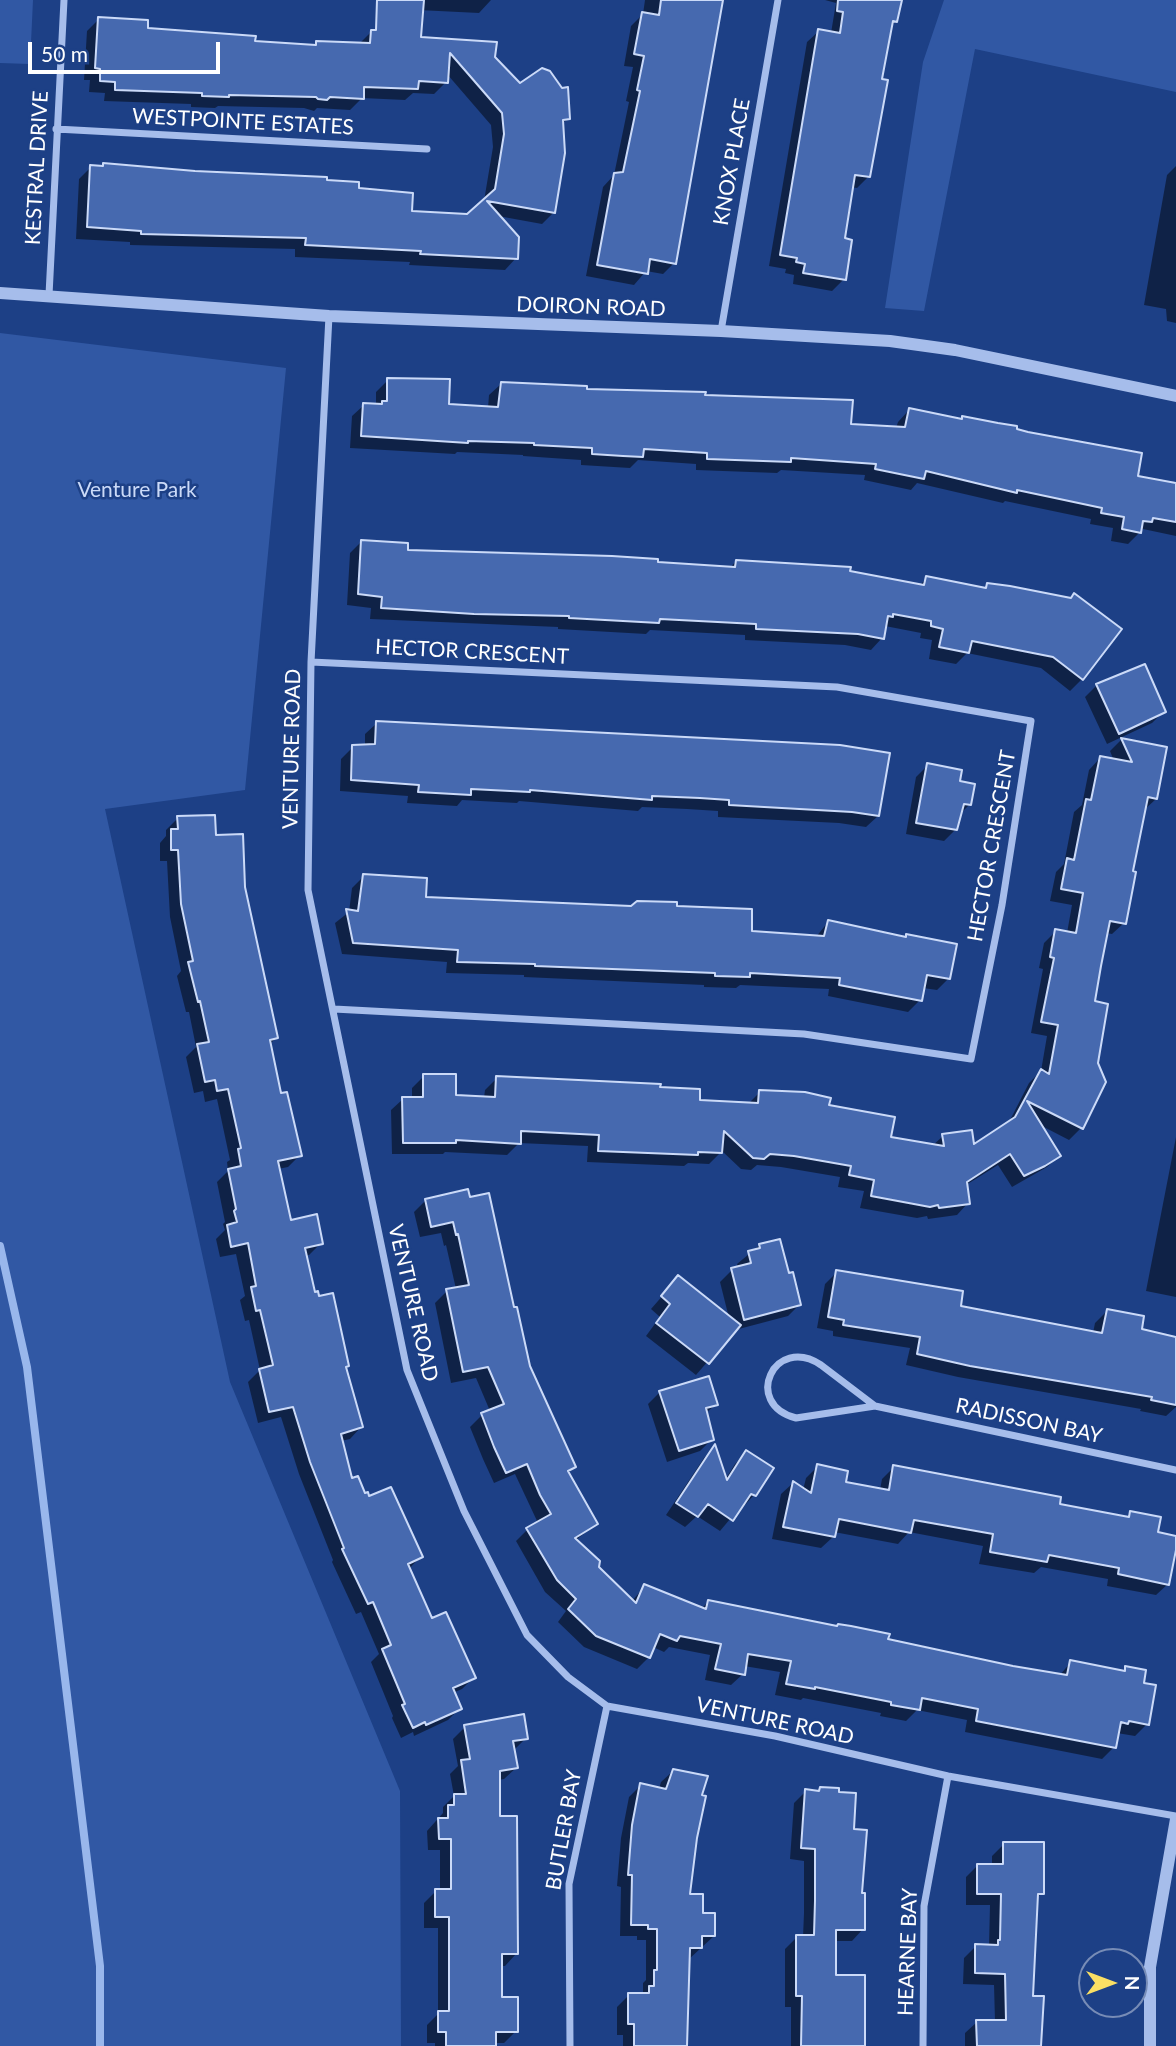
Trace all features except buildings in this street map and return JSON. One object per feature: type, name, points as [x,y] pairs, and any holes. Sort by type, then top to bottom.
[{"type":"street","name":"KESTRAL DRIVE","points":[[48,295],[64,0]]},
{"type":"street","name":"KNOX PLACE","points":[[721,331],[778,0]]},
{"type":"street","name":"WESTPOINTE ESTATES","points":[[56,130],[427,149]]},
{"type":"street","name":"DOIRON ROAD","points":[[0,293],[330,316],[721,331],[890,341],[955,350],[1176,396]]},
{"type":"street","name":"VENTURE ROAD","points":[[330,316],[311,662],[308,890],[407,1370],[464,1511],[527,1634],[568,1677],[607,1706],[775,1736],[948,1776],[1176,1817]]},
{"type":"street","name":"HECTOR CRESCENT","points":[[311,662],[837,687],[1031,720],[1002,905],[971,1059],[804,1034],[334,1009]]},
{"type":"street","name":"RADISSON BAY","points":[[875,1406],[821,1365],[801,1356],[790,1357],[781,1362],[773,1369],[768,1379],[770,1401],[786,1416],[796,1418],[875,1406],[1176,1470]]},
{"type":"street","name":"BUTLER BAY","points":[[570,2046],[569,1884],[607,1706]]},
{"type":"street","name":"HEARNE BAY","points":[[923,2046],[924,1906],[948,1776]]},
{"type":"street","points":[[1150,2046],[1150,1966],[1176,1817]]},
{"type":"green space","points":[[0,0],[33,0],[30,64],[0,63]]},
{"type":"green space","points":[[944,0],[1176,0],[1176,92],[975,49],[924,311],[885,308],[923,62]]},
{"type":"green space","name":"Venture Park","points":[[0,333],[286,368],[245,790],[105,809],[230,1382],[400,1791],[401,2046],[0,2046]]},
{"type":"waterway","points":[[0,1246],[27,1367],[100,1966],[100,2046]]}]
